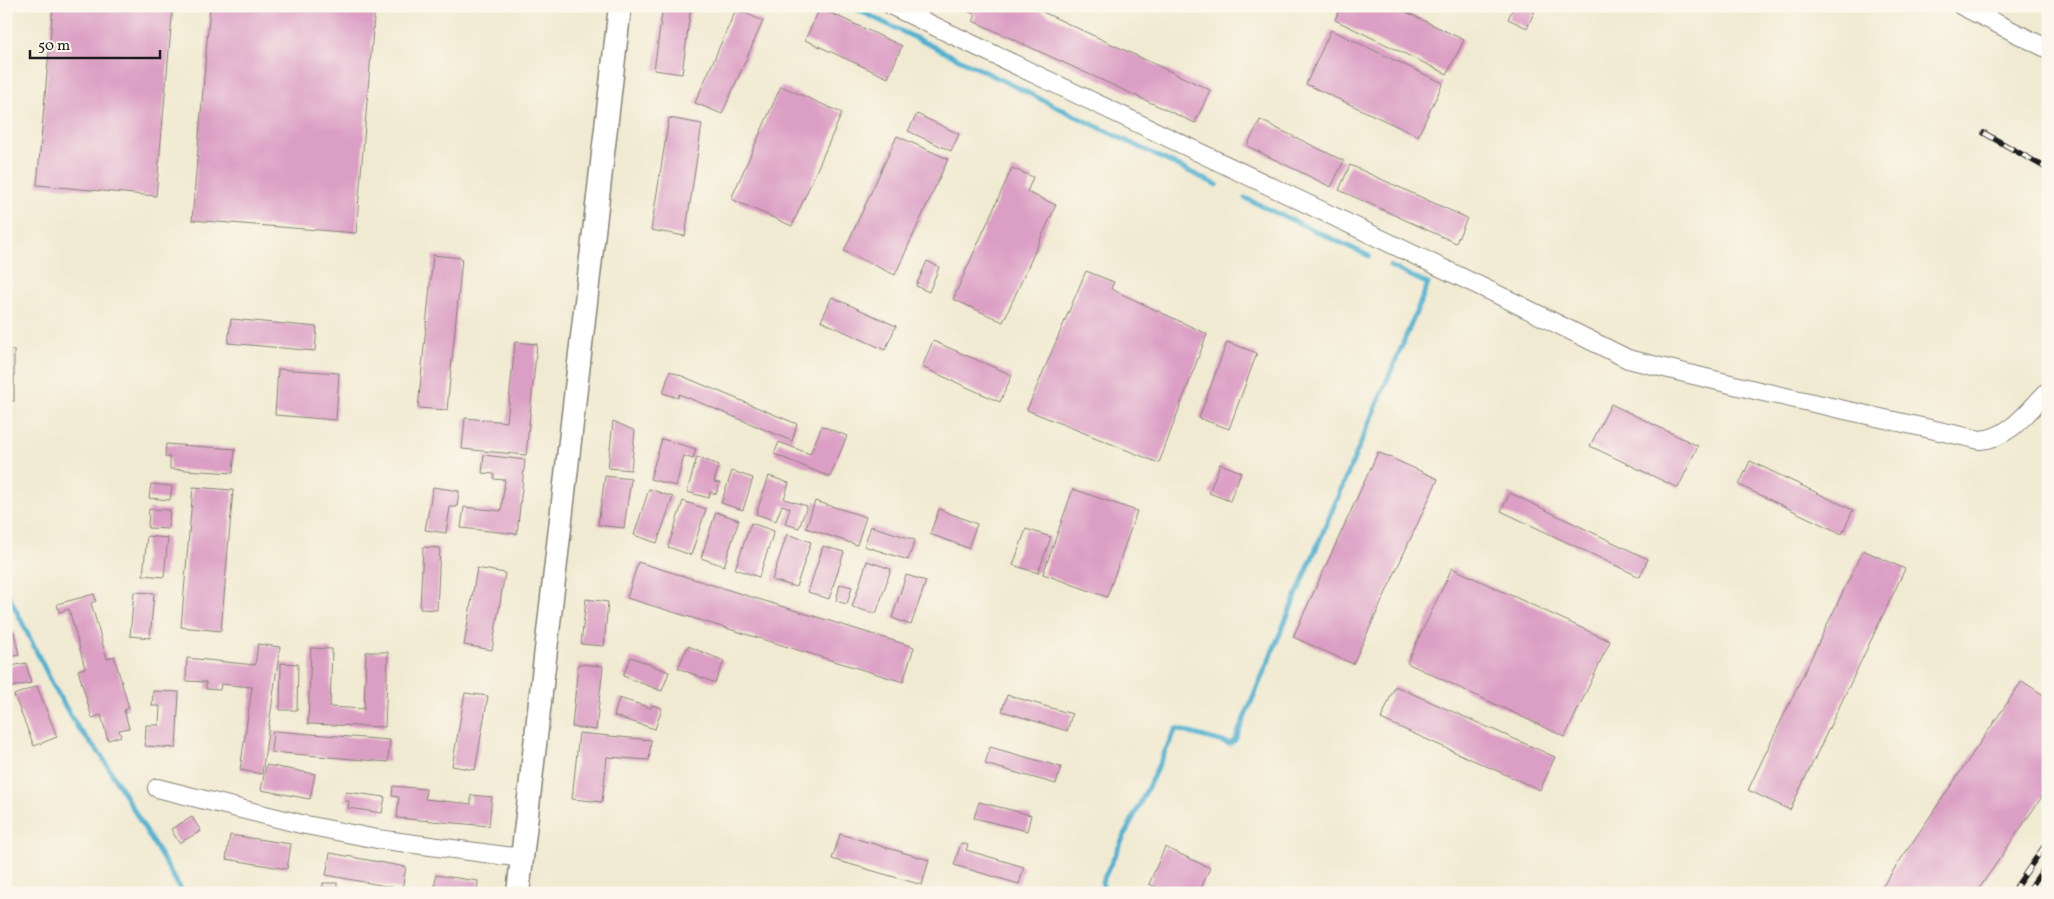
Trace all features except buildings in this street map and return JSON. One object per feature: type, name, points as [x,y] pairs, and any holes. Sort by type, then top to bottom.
[{"type":"street","points":[[518,893],[620,6]]},
{"type":"street","points":[[892,6],[1510,300],[1628,359],[1759,391],[1980,440],[1994,439],[2007,432],[2048,391]]},
{"type":"street","points":[[1962,6],[2048,48]]},
{"type":"street","points":[[157,788],[342,832],[522,858]]},
{"type":"waterway","points":[[850,6],[1217,185]]},
{"type":"waterway","points":[[1245,198],[1369,256]]},
{"type":"waterway","points":[[1109,893],[1104,891],[1102,882],[1176,729],[1230,744],[1235,740],[1428,284],[1390,266]]},
{"type":"waterway","points":[[6,590],[55,689],[78,728],[101,755],[183,893]]},
{"type":"railway","points":[[1984,133],[2048,169]]},
{"type":"railway","points":[[2012,893],[2048,841]]},
{"type":"railway","points":[[2027,893],[2048,862]]},
{"type":"railway","points":[[2038,893],[2048,879]]}]
